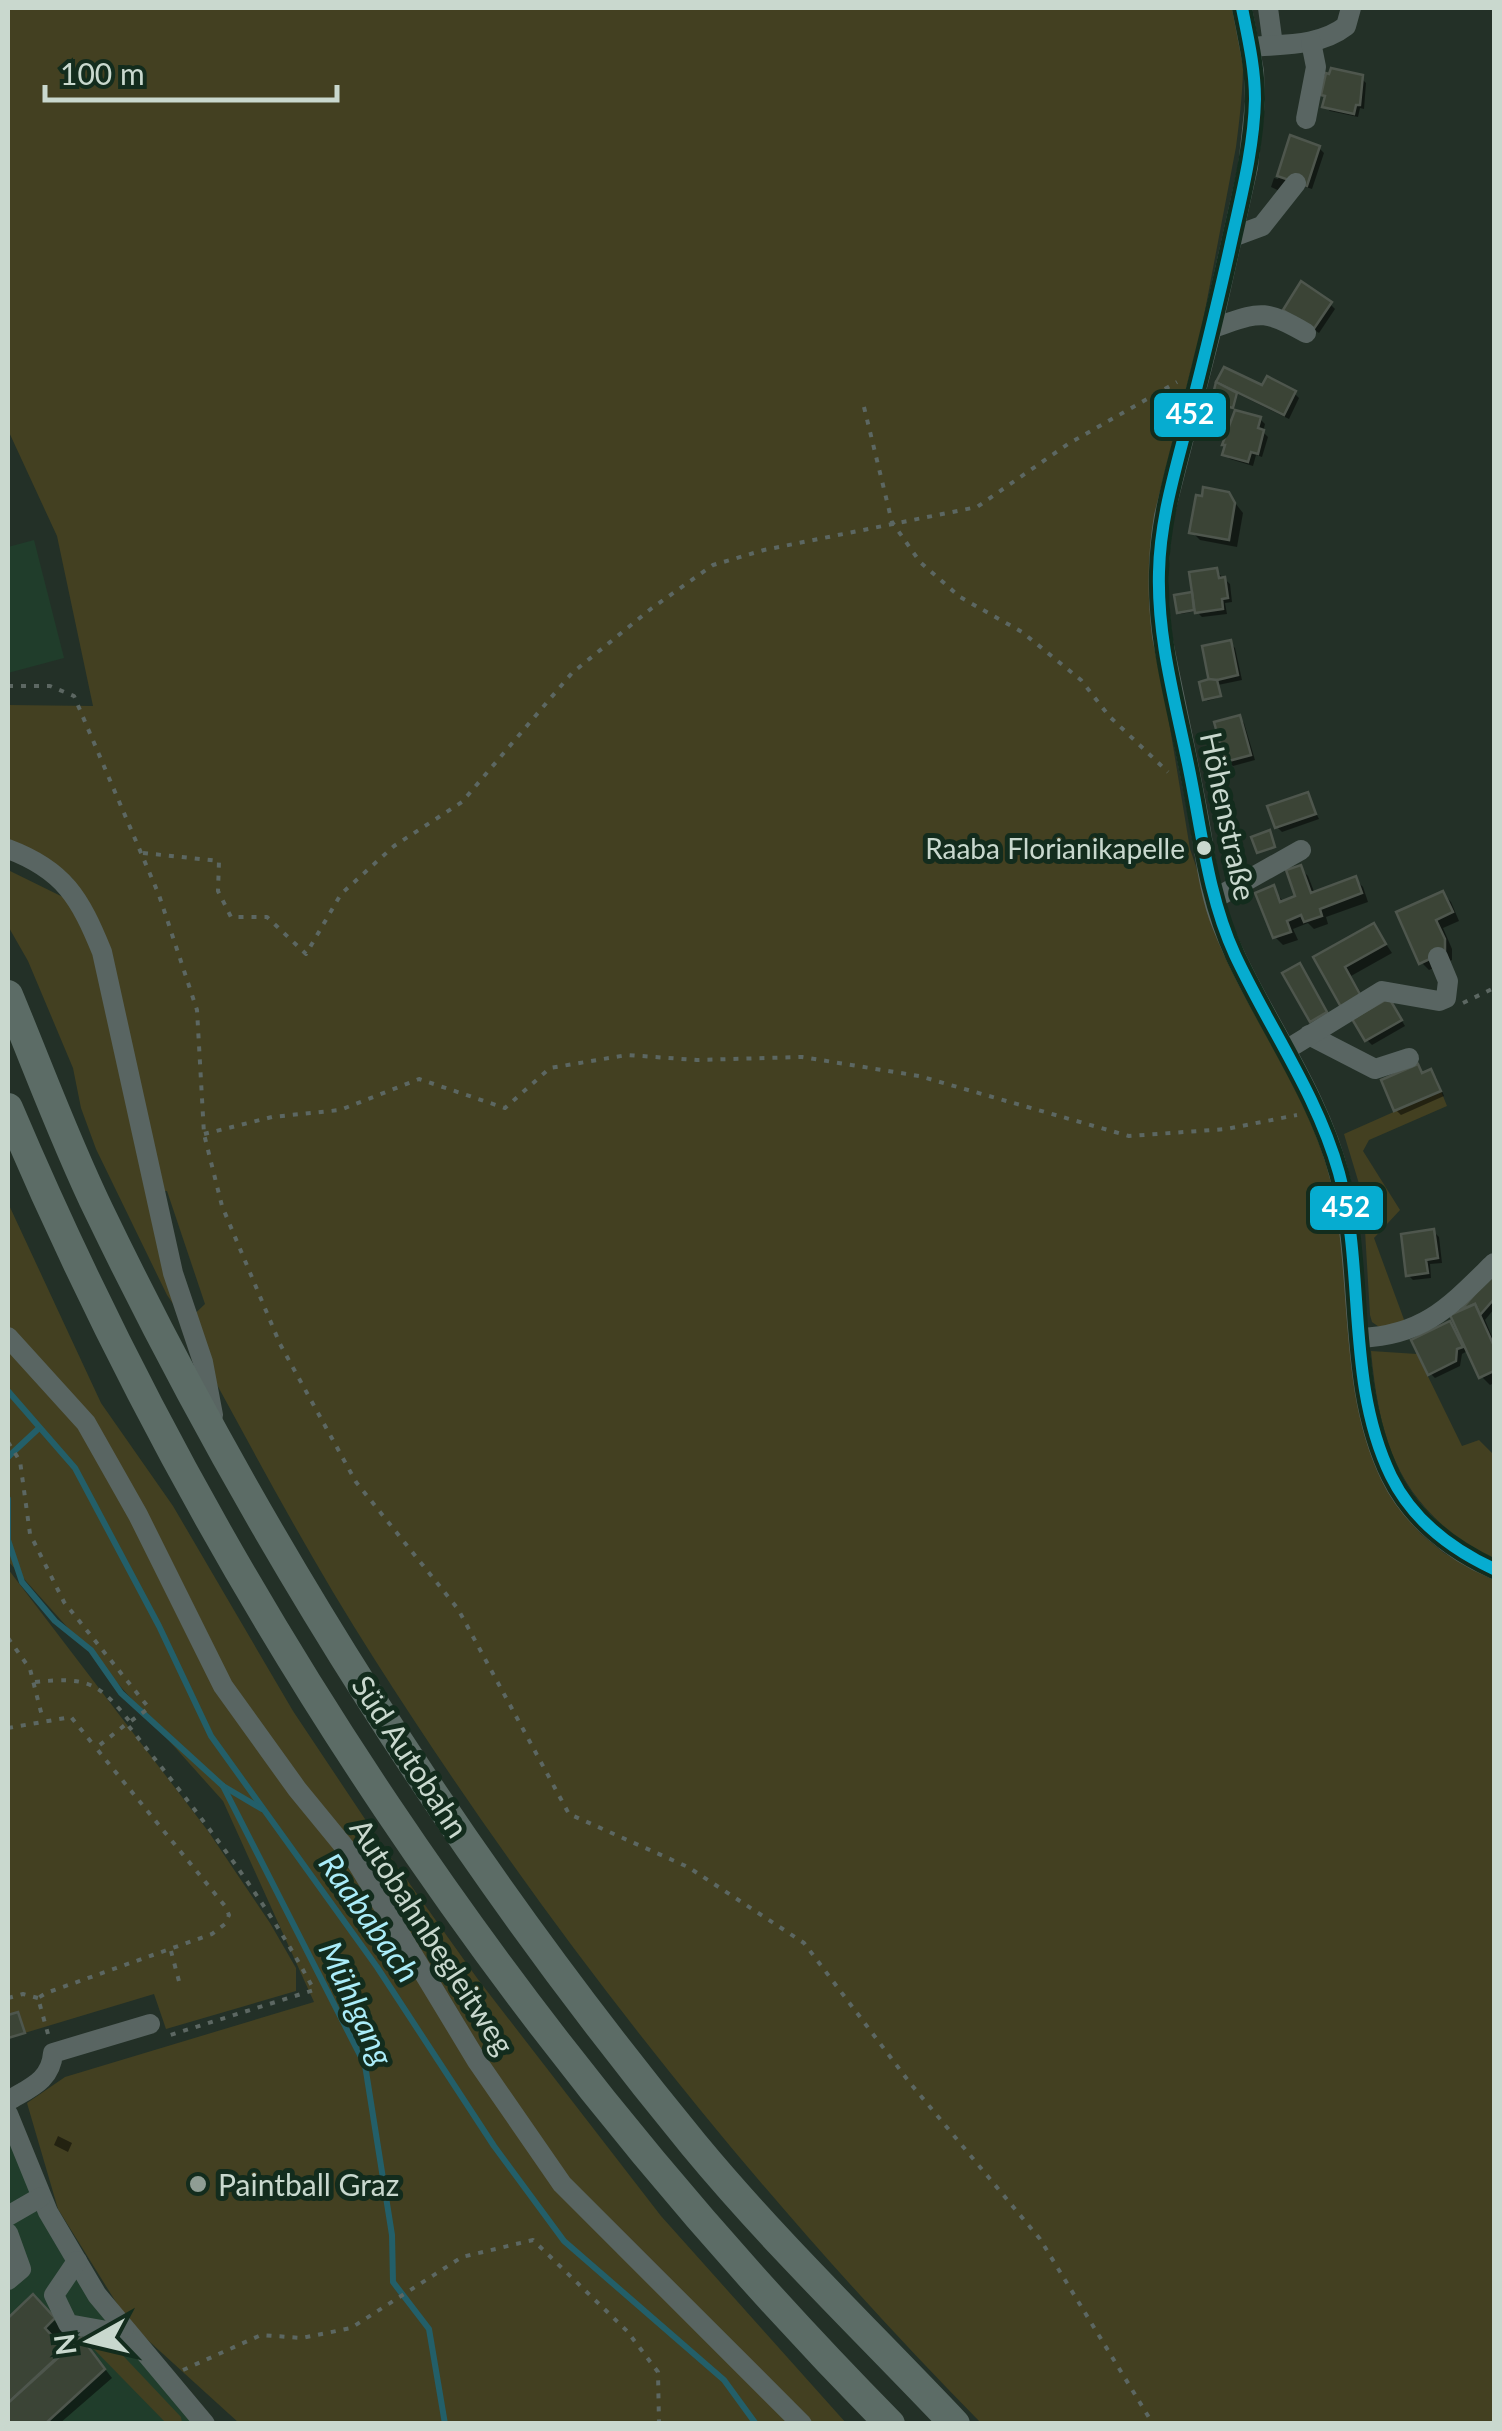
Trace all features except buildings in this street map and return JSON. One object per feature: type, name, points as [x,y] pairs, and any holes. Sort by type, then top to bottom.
[{"type":"highway","name":"Süd Autobahn","points":[[8,995],[98,1209],[218,1438],[341,1650],[437,1800],[550,1960],[696,2147],[956,2424]]},
{"type":"highway","name":"Süd Autobahn","points":[[8,1108],[54,1216],[177,1460],[290,1655],[398,1823],[513,1985],[655,2168],[802,2334],[890,2424]]},
{"type":"street","name":"Höhenstraße","points":[[1242,8],[1255,102],[1252,134],[1234,236],[1170,488],[1158,552],[1162,636],[1214,899],[1236,956],[1316,1111],[1335,1159],[1347,1213],[1367,1407],[1391,1478],[1430,1528],[1470,1558],[1494,1569]]},
{"type":"street","points":[[1268,8],[1272,45]]},
{"type":"street","points":[[1250,47],[1311,42],[1334,34],[1348,22],[1351,8]]},
{"type":"street","points":[[1306,119],[1316,67],[1311,42]]},
{"type":"street","points":[[1234,236],[1262,226],[1296,182]]},
{"type":"street","points":[[1212,328],[1267,314],[1278,316],[1306,334]]},
{"type":"street","points":[[8,849],[60,877],[83,906],[102,952],[172,1272],[203,1362],[218,1438]]},
{"type":"street","points":[[1214,899],[1301,850]]},
{"type":"street","points":[[1286,1050],[1382,992],[1438,1001],[1446,998],[1448,982],[1438,957]]},
{"type":"street","points":[[1309,1035],[1374,1069],[1409,1058]]},
{"type":"street","points":[[1360,1338],[1410,1331],[1454,1302],[1494,1263]]},
{"type":"street","name":"Autobahnbegleitweg","points":[[8,1337],[86,1423],[138,1515],[223,1686],[297,1789],[356,1861],[476,2061],[562,2184],[789,2416],[802,2424]]},
{"type":"street","points":[[8,2101],[40,2082],[52,2068],[53,2053],[157,2030]]},
{"type":"street","points":[[8,2114],[41,2197],[97,2295],[205,2424]]},
{"type":"street","points":[[8,2216],[41,2197]]},
{"type":"street","points":[[8,2232],[21,2269],[8,2280]]},
{"type":"street","points":[[77,2261],[54,2295],[68,2324],[107,2331],[124,2328]]},
{"type":"path","points":[[141,853],[219,860],[218,891],[231,916],[268,917],[306,954],[341,894],[394,846],[462,802],[572,673],[652,608],[713,566],[764,550],[977,507],[1068,444],[1202,367]]},
{"type":"path","points":[[864,408],[892,522],[920,562],[960,597],[1022,632],[1080,680],[1108,716],[1194,794]]},
{"type":"path","points":[[8,686],[50,686],[74,696],[159,895],[196,1010],[204,1134],[222,1206],[280,1344],[356,1482],[458,1609],[570,1814],[688,1867],[804,1943],[910,2083],[1040,2239],[1152,2424]]},
{"type":"path","points":[[204,1134],[272,1117],[340,1110],[420,1080],[505,1108],[550,1068],[626,1055],[696,1060],[802,1057],[919,1076],[1128,1136],[1226,1129],[1316,1111]]},
{"type":"path","points":[[8,1442],[20,1461],[30,1534],[64,1602],[149,1708],[96,1748]]},
{"type":"path","points":[[8,1640],[30,1669],[43,1720]]},
{"type":"path","points":[[35,1682],[83,1680],[104,1690],[209,1827],[268,1913],[314,1990],[157,2030]]},
{"type":"path","points":[[8,1728],[71,1717],[229,1915],[212,1934],[170,1950],[38,1998],[23,1994],[8,1998]]},
{"type":"path","points":[[170,1950],[180,1985]]},
{"type":"path","points":[[38,1998],[53,2053]]},
{"type":"path","points":[[165,2379],[262,2335],[302,2338],[351,2328],[462,2257],[534,2240],[628,2331],[658,2372],[659,2424]]},
{"type":"shaded area","points":[[8,8],[1239,8],[1243,59],[1236,147],[1188,400],[1155,637],[1190,849],[1215,921],[1315,1113],[1350,1260],[1395,1502],[1421,1534],[1444,1553],[1494,1580],[1494,2423],[981,2423],[815,2245],[658,2058],[511,1863],[349,1619],[184,1324],[205,1304],[167,1191],[162,1191],[72,878],[8,839],[8,705],[93,706],[57,536],[8,430]]},
{"type":"shaded area","points":[[34,540],[64,658],[8,673],[8,547]]},
{"type":"shaded area","points":[[8,870],[67,899],[90,936],[180,1314],[96,1149],[81,1108],[73,1068],[28,961],[8,926]]},
{"type":"shaded area","points":[[1441,1091],[1447,1106],[1369,1140],[1363,1151],[1400,1210],[1374,1238],[1406,1325],[1382,1329],[1372,1322],[1370,1315],[1363,1197],[1344,1134]]},
{"type":"shaded area","points":[[8,1203],[101,1403],[173,1506],[293,1711],[387,1852],[477,1978],[661,2216],[846,2423],[239,2423],[129,2323],[58,2209],[27,2103],[65,2077],[314,2002],[223,1801],[8,1561]]},
{"type":"shaded area","points":[[1371,1351],[1417,1354],[1462,1446],[1479,1440],[1494,1455],[1494,1564],[1438,1521],[1402,1475],[1382,1421]]},
{"type":"shaded area","points":[[8,1569],[208,1831],[296,1968],[296,1991],[166,2029],[154,1994],[8,2038]]},
{"type":"shaded area","points":[[8,2114],[97,2295],[206,2423],[8,2423]]},
{"type":"shaded area","points":[[83,2338],[112,2344],[181,2417],[182,2423],[166,2423]]},
{"type":"waterway","name":"Raababach","points":[[8,1391],[75,1468],[159,1626],[211,1736],[377,1967],[494,2146],[564,2241],[724,2380],[756,2424]]},
{"type":"waterway","points":[[8,1457],[38,1429]]},
{"type":"waterway","points":[[8,1499],[8,1540],[22,1582],[55,1621],[91,1650],[121,1693],[223,1786],[262,1809]]},
{"type":"waterway","name":"Mühlgang","points":[[223,1786],[365,2065],[392,2235],[393,2282],[429,2329],[445,2424]]},
{"type":"transit line","name":"452","points":[[1242,8],[1254,76],[1252,134],[1222,283],[1166,513],[1159,572],[1164,647],[1218,910],[1248,982],[1318,1116],[1339,1173],[1352,1249],[1361,1364],[1377,1440],[1391,1476],[1421,1519],[1448,1542],[1494,1569]]},
{"type":"place","name":"Raaba Florianikapelle","points":[[1204,848]]},
{"type":"place","name":"Paintball Graz","points":[[198,2184]]}]
